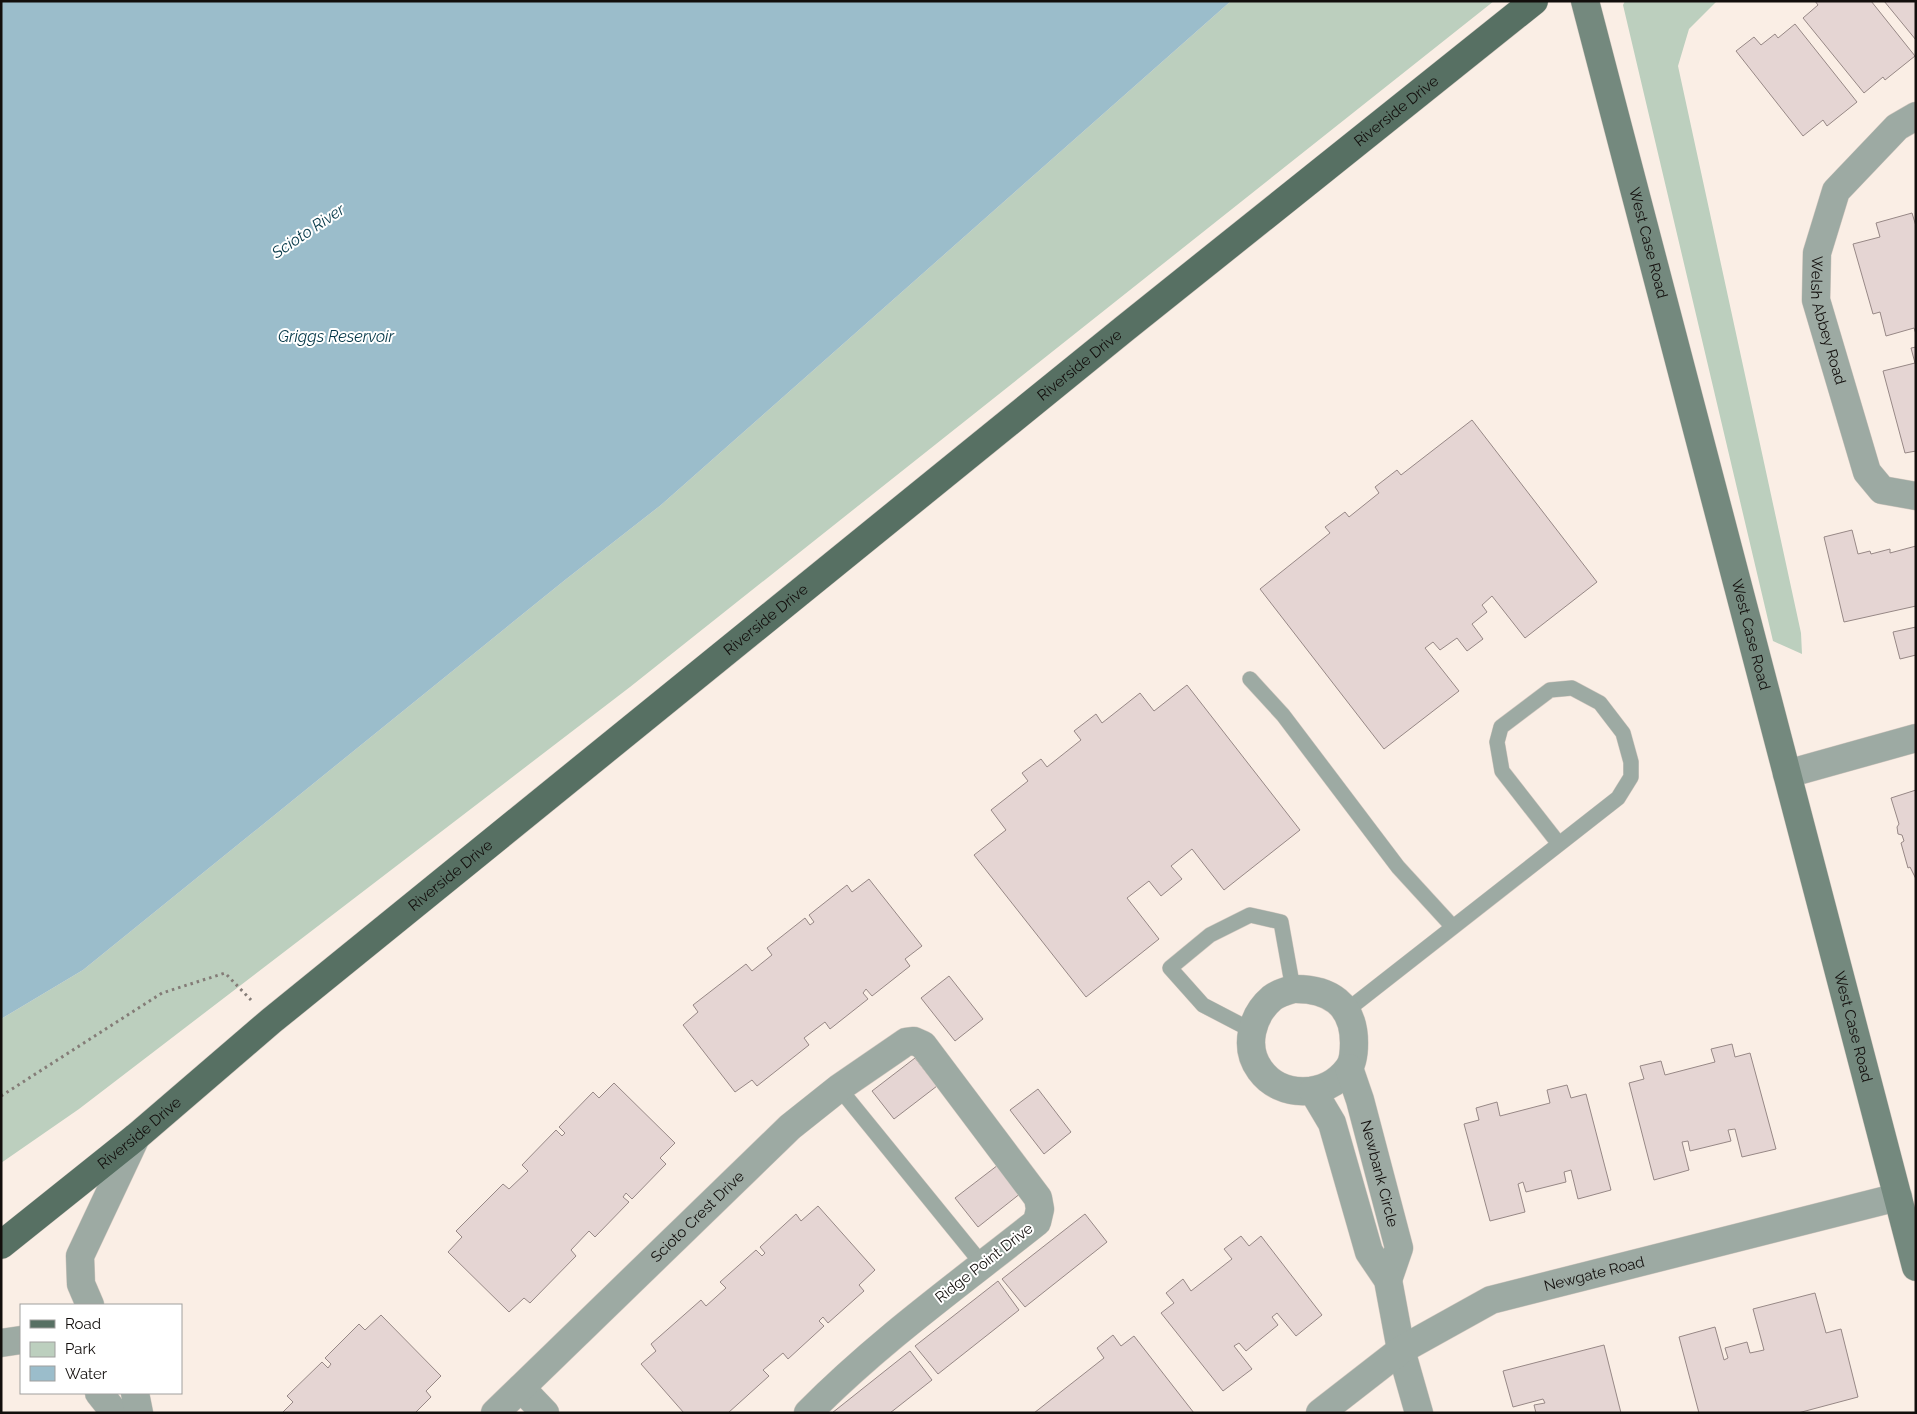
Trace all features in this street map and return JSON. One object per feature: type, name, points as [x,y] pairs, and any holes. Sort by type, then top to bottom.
[{"type":"main road","name":"Riverside Drive","points":[[1,1245],[136,1137],[271,1022],[1124,329],[1534,1]]},
{"type":"main road","name":"West Case Road","points":[[1586,1],[1916,1267]]},
{"type":"street","name":"Welsh Abbey Road","points":[[1916,116],[1897,126],[1836,191],[1817,253],[1816,300],[1868,472],[1882,490],[1916,496]]},
{"type":"street","points":[[1786,774],[1916,738]]},
{"type":"street","points":[[1313,988],[1331,996],[1346,1011],[1354,1030],[1354,1050],[1349,1068],[1332,1084],[1313,1092],[1292,1092],[1274,1084],[1259,1069],[1251,1050],[1251,1030],[1259,1011],[1274,996],[1292,989],[1313,988]]},
{"type":"street","name":"Scioto Crest Drive","points":[[495,1413],[790,1127],[840,1088],[906,1042],[914,1041]]},
{"type":"street","name":"Ridge Point Drive","points":[[808,1413],[838,1383],[914,1318],[1037,1222],[1040,1209],[1038,1198],[923,1045],[914,1041]]},
{"type":"street","name":"Newbank Circle","points":[[1349,1068],[1360,1100],[1399,1248],[1388,1280]]},
{"type":"street","name":"Newbank Circle","points":[[1313,1092],[1332,1123],[1369,1252],[1388,1280],[1401,1350],[1419,1413]]},
{"type":"street","points":[[90,1304],[81,1284],[80,1256],[136,1137]]},
{"type":"street","name":"Newgate Road","points":[[1320,1413],[1401,1350],[1491,1300],[1898,1197]]},
{"type":"street","points":[[1,1343],[20,1340]]},
{"type":"street","points":[[521,1388],[545,1413]]},
{"type":"street","points":[[100,1394],[115,1413]]},
{"type":"street","points":[[135,1394],[139,1413]]},
{"type":"lane","points":[[1250,679],[1283,715],[1398,867],[1452,928]]},
{"type":"lane","points":[[1346,1011],[1618,798],[1631,777],[1631,762],[1623,734],[1600,703],[1572,688],[1550,690],[1501,727],[1497,742],[1502,771],[1559,844]]},
{"type":"lane","points":[[1251,1030],[1203,1005],[1170,968],[1210,935],[1250,915],[1281,922],[1292,989]]},
{"type":"lane","points":[[840,1088],[983,1265]]},
{"type":"path","points":[[1,1096],[162,993],[225,973],[271,1022]]},
{"type":"green space","points":[[1231,1],[1494,1],[630,687],[79,1109],[1,1163],[1,1019],[83,970],[565,580],[661,505]]},
{"type":"green space","points":[[1625,1],[1717,1],[1689,29],[1678,66],[1801,633],[1802,654],[1773,641],[1623,5]]},
{"type":"water","name":"Griggs Reservoir","points":[[1,1],[1231,1],[661,505],[565,580],[83,970],[1,1019]]},
{"type":"building","points":[[1815,1],[1871,1],[1915,56],[1885,80],[1883,77],[1864,93],[1803,18],[1818,5]]},
{"type":"building","points":[[1884,1],[1916,1],[1916,40]]},
{"type":"building","points":[[1795,24],[1857,102],[1827,126],[1823,120],[1803,136],[1736,51],[1754,37],[1761,45],[1775,34],[1778,38]]},
{"type":"building","points":[[1912,213],[1916,226],[1916,334],[1914,328],[1886,336],[1880,312],[1873,314],[1853,244],[1880,237],[1876,223]]},
{"type":"building","points":[[1916,347],[1916,451],[1905,453],[1883,371],[1915,363],[1911,348]]},
{"type":"building","points":[[1472,420],[1597,582],[1525,638],[1492,596],[1482,605],[1487,612],[1472,624],[1483,639],[1467,651],[1457,638],[1440,650],[1433,642],[1425,648],[1459,691],[1384,749],[1260,589],[1330,533],[1325,527],[1345,512],[1349,517],[1379,493],[1375,487],[1397,470],[1401,475]]},
{"type":"building","points":[[1852,530],[1858,554],[1870,551],[1871,554],[1890,549],[1890,553],[1916,546],[1916,606],[1844,622],[1824,537]]},
{"type":"building","points":[[1916,627],[1916,655],[1900,659],[1893,632]]},
{"type":"building","points":[[1187,685],[1300,830],[1224,890],[1192,849],[1171,866],[1182,879],[1161,896],[1149,881],[1127,898],[1159,939],[1086,997],[974,855],[1006,830],[991,810],[1028,781],[1022,773],[1041,759],[1047,767],[1081,740],[1074,731],[1096,714],[1102,723],[1140,693],[1154,711]]},
{"type":"building","points":[[1916,790],[1916,879],[1910,867],[1908,868],[1901,843],[1904,841],[1902,835],[1898,834],[1897,827],[1899,824],[1891,798]]},
{"type":"building","points":[[869,879],[922,946],[905,959],[910,966],[872,996],[866,989],[863,993],[868,999],[830,1029],[825,1022],[804,1038],[809,1045],[757,1086],[752,1080],[735,1092],[683,1025],[698,1012],[693,1005],[746,964],[752,971],[772,955],[767,948],[805,918],[810,925],[814,922],[809,915],[847,885],[852,892]]},
{"type":"building","points":[[949,976],[983,1019],[955,1041],[921,998]]},
{"type":"building","points":[[1732,1044],[1735,1057],[1750,1053],[1776,1149],[1742,1157],[1735,1129],[1728,1130],[1731,1141],[1690,1151],[1688,1141],[1682,1142],[1689,1170],[1654,1180],[1629,1083],[1644,1079],[1640,1066],[1661,1061],[1665,1075],[1715,1062],[1711,1049]]},
{"type":"building","points":[[915,1058],[937,1086],[894,1119],[872,1091]]},
{"type":"building","points":[[614,1083],[675,1143],[660,1158],[666,1164],[632,1199],[626,1193],[623,1197],[629,1202],[595,1237],[589,1231],[571,1250],[576,1256],[530,1303],[524,1298],[509,1312],[448,1252],[462,1237],[456,1231],[503,1184],[509,1189],[528,1171],[522,1165],[556,1130],[562,1136],[565,1133],[559,1127],[593,1092],[599,1098]]},
{"type":"building","points":[[1567,1085],[1571,1098],[1586,1094],[1611,1190],[1578,1199],[1571,1170],[1564,1172],[1566,1182],[1526,1192],[1523,1182],[1518,1184],[1525,1212],[1490,1221],[1464,1124],[1479,1120],[1476,1108],[1497,1102],[1500,1116],[1550,1103],[1547,1090]]},
{"type":"building","points":[[1038,1089],[1071,1132],[1044,1154],[1010,1110]]},
{"type":"building","points":[[998,1165],[1021,1193],[978,1227],[955,1198]]},
{"type":"building","points":[[818,1206],[875,1270],[859,1285],[864,1291],[828,1323],[823,1317],[819,1321],[824,1326],[788,1359],[783,1353],[763,1370],[769,1376],[728,1413],[684,1413],[641,1364],[656,1351],[651,1344],[701,1300],[706,1306],[726,1288],[720,1282],[756,1250],[762,1256],[765,1253],[760,1247],[796,1214],[801,1221]]},
{"type":"building","points":[[1085,1214],[1107,1242],[1025,1307],[1002,1279]]},
{"type":"building","points":[[1241,1236],[1249,1246],[1261,1236],[1322,1315],[1296,1336],[1277,1313],[1272,1317],[1278,1325],[1246,1351],[1239,1343],[1234,1346],[1252,1369],[1223,1391],[1161,1313],[1174,1303],[1166,1293],[1183,1279],[1191,1291],[1232,1259],[1224,1249]]},
{"type":"building","points":[[998,1281],[1019,1310],[938,1374],[915,1346]]},
{"type":"building","points":[[1815,1293],[1826,1333],[1841,1329],[1858,1397],[1798,1413],[1699,1413],[1679,1337],[1715,1327],[1724,1360],[1728,1358],[1725,1348],[1747,1342],[1750,1353],[1764,1350],[1753,1309]]},
{"type":"building","points":[[381,1315],[441,1376],[426,1391],[431,1397],[415,1413],[282,1413],[293,1402],[287,1396],[322,1362],[328,1368],[331,1364],[325,1358],[359,1324],[365,1330]]},
{"type":"building","points":[[1113,1335],[1121,1346],[1134,1336],[1194,1413],[1034,1413],[1104,1358],[1097,1348]]},
{"type":"building","points":[[1604,1345],[1621,1413],[1536,1413],[1534,1405],[1545,1403],[1543,1399],[1513,1407],[1503,1371]]},
{"type":"building","points":[[910,1351],[932,1380],[890,1413],[832,1413]]},
{"type":"water label","name":"Scioto River","points":[[308,231]]}]
